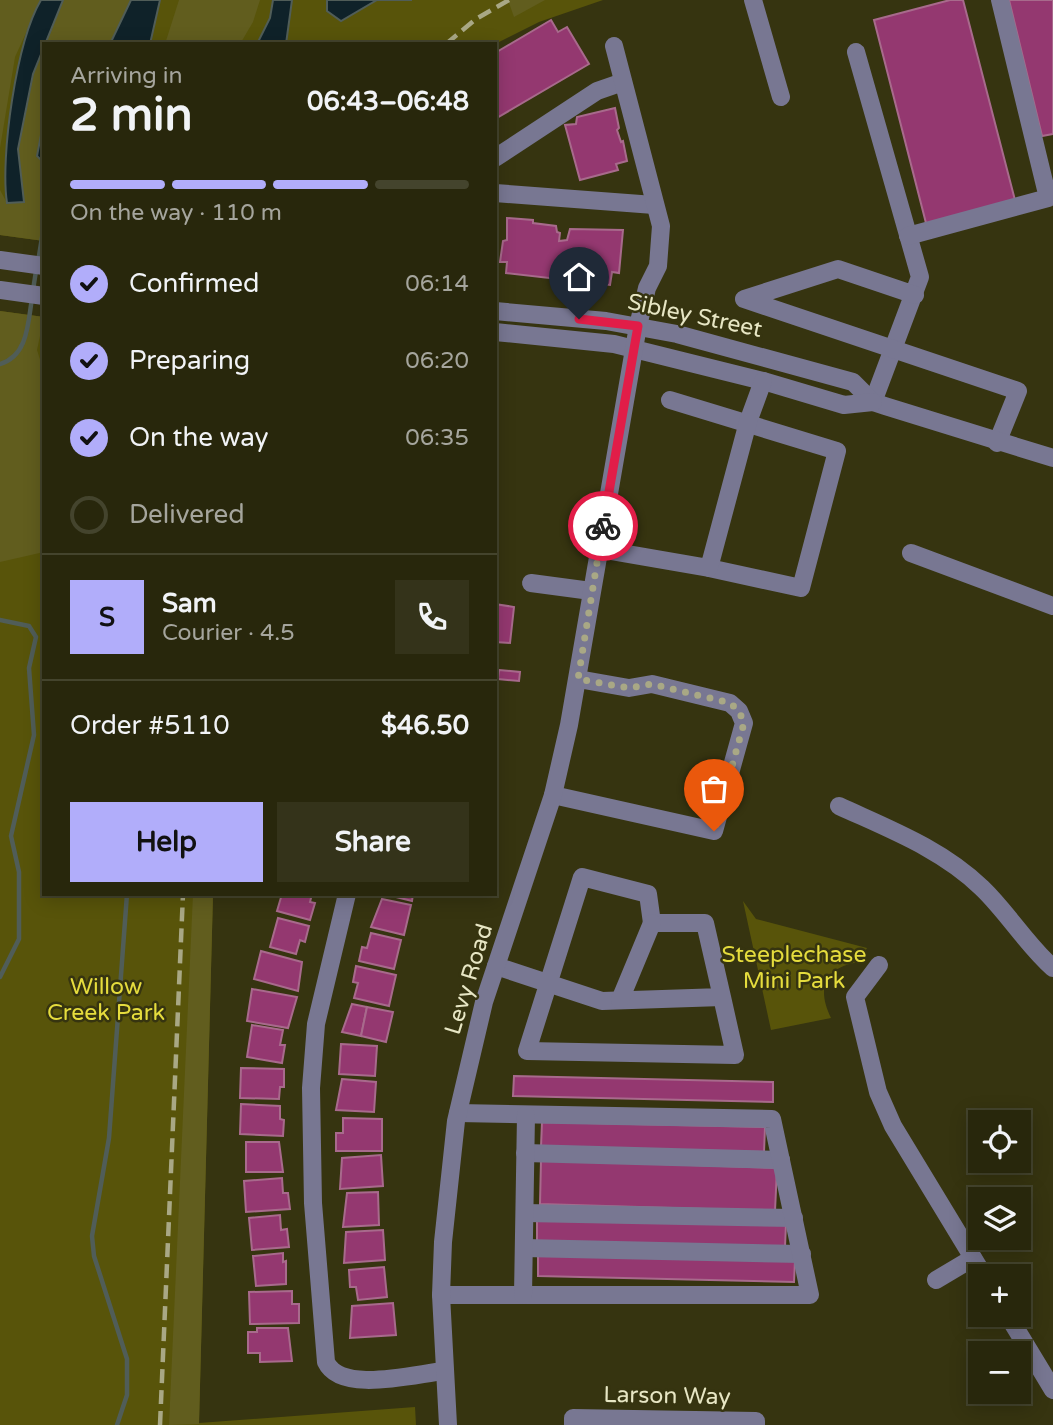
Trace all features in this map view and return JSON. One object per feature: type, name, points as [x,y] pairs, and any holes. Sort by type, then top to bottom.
[{"type":"street","points":[[753,0],[781,97]]},
{"type":"street","points":[[908,236],[1048,198],[1000,0]]},
{"type":"street","name":"Levy Road","points":[[448,1425],[441,1295],[448,1173],[458,1113],[470,1056],[496,966],[553,795],[578,679],[638,326],[647,288],[658,266],[660,226],[614,46]]},
{"type":"street","points":[[856,52],[920,277],[873,402]]},
{"type":"street","points":[[497,155],[597,91],[623,82]]},
{"type":"street","points":[[497,193],[654,205]]},
{"type":"street","points":[[9,261],[42,266]]},
{"type":"street","points":[[915,295],[838,269],[744,299],[1018,391],[997,443]]},
{"type":"street","points":[[7,291],[42,296]]},
{"type":"street","name":"Sibley Street","points":[[497,311],[638,326],[772,357],[853,382],[873,402]]},
{"type":"street","name":"Sibley Street","points":[[497,332],[593,340],[763,381],[844,405],[873,402],[997,443],[1053,458]]},
{"type":"street","points":[[709,568],[748,422],[763,381]]},
{"type":"street","points":[[599,549],[802,588],[838,451],[670,400]]},
{"type":"street","points":[[911,553],[1053,606]]},
{"type":"street","points":[[531,583],[591,591]]},
{"type":"street","points":[[553,795],[714,831],[744,723],[739,711],[730,703],[652,684],[629,688],[578,679]]},
{"type":"street","points":[[839,806],[918,843],[962,871],[1000,907],[1053,968]]},
{"type":"street","points":[[620,1000],[652,923],[648,894],[582,877],[527,1051],[735,1055],[705,923],[652,923]]},
{"type":"street","points":[[347,896],[316,1024],[311,1088],[313,1203],[326,1362],[334,1374],[353,1380],[444,1371]]},
{"type":"street","points":[[879,965],[855,997],[878,1091],[893,1126],[977,1264]]},
{"type":"street","points":[[496,966],[602,1001],[722,997]]},
{"type":"street","points":[[441,1295],[810,1295],[772,1119],[458,1113]]},
{"type":"street","points":[[523,1295],[526,1115]]},
{"type":"street","points":[[525,1153],[781,1160]]},
{"type":"street","points":[[525,1213],[794,1218]]},
{"type":"street","points":[[524,1248],[802,1254]]},
{"type":"street","points":[[936,1280],[973,1258]]},
{"type":"street","points":[[1015,1327],[1053,1390]]},
{"type":"street","name":"Larson Way","points":[[573,1422],[756,1421],[757,1425]]},
{"type":"green space","points":[[0,0],[603,0],[539,22],[497,43],[42,42],[42,241],[0,235]]},
{"type":"green space","name":"Willow Creek Park","points":[[0,311],[42,317],[42,896],[213,896],[199,1423],[415,1407],[416,1425],[0,1425]]},
{"type":"green space","name":"Steeplechase Mini Park","points":[[743,901],[756,919],[867,948],[859,962],[838,969],[827,981],[824,997],[831,1018],[771,1030]]},
{"type":"shaded area","points":[[0,0],[41,0],[15,57],[0,148]]},
{"type":"shaded area","points":[[63,0],[131,0],[111,42],[46,42]]},
{"type":"shaded area","points":[[179,0],[260,0],[253,22],[241,42],[166,42]]},
{"type":"shaded area","points":[[508,0],[545,0],[514,17]]},
{"type":"shaded area","points":[[42,51],[42,130],[37,156],[42,161],[42,241],[0,235],[0,190],[7,203],[24,202],[18,149],[33,74]]},
{"type":"shaded area","points":[[0,311],[42,317],[37,350],[42,366],[42,552],[0,562]]},
{"type":"shaded area","points":[[193,896],[213,896],[199,1424],[169,1425]]},
{"type":"water","points":[[41,0],[63,0],[46,42],[42,42],[42,52],[33,74],[18,149],[24,202],[7,203],[6,158],[12,100],[32,19]]},
{"type":"water","points":[[131,0],[160,0],[150,42],[111,42]]},
{"type":"water","points":[[273,0],[292,0],[286,42],[258,42],[270,18]]},
{"type":"water","points":[[327,0],[377,0],[341,21],[327,11]]},
{"type":"water","points":[[42,130],[42,161],[37,156]]},
{"type":"building","points":[[950,0],[963,0],[1016,204],[927,227],[874,20]]},
{"type":"building","points":[[1009,0],[1053,0],[1053,134],[1042,136]]},
{"type":"building","points":[[551,20],[558,32],[567,27],[589,64],[497,118],[497,52]]},
{"type":"building","points":[[615,108],[619,128],[617,130],[621,142],[623,141],[627,161],[616,164],[618,170],[580,180],[565,125],[576,124],[577,117]]},
{"type":"building","points":[[507,218],[533,220],[533,223],[556,226],[557,232],[560,233],[559,241],[567,240],[570,229],[623,230],[619,273],[612,272],[610,285],[506,273],[507,262],[500,262],[503,241],[507,240]]},
{"type":"building","points":[[497,604],[514,607],[510,643],[497,642]]},
{"type":"building","points":[[499,670],[520,672],[519,681],[498,679]]},
{"type":"building","points":[[281,896],[312,896],[310,902],[315,903],[310,920],[277,911]]},
{"type":"building","points":[[392,896],[413,896],[412,901]]},
{"type":"building","points":[[382,899],[411,905],[404,935],[371,927]]},
{"type":"building","points":[[278,918],[309,926],[305,942],[300,940],[296,954],[270,947]]},
{"type":"building","points":[[371,933],[401,940],[394,969],[359,961],[362,947],[367,948]]},
{"type":"building","points":[[261,951],[302,962],[298,991],[254,979]]},
{"type":"building","points":[[356,966],[396,975],[389,1006],[354,998],[358,983],[353,982]]},
{"type":"building","points":[[252,989],[297,997],[288,1028],[247,1021]]},
{"type":"building","points":[[352,1004],[367,1007],[361,1036],[342,1032]]},
{"type":"building","points":[[367,1007],[393,1012],[386,1042],[361,1036]]},
{"type":"building","points":[[252,1025],[283,1030],[280,1045],[285,1045],[282,1063],[247,1057]]},
{"type":"building","points":[[341,1044],[377,1046],[375,1076],[339,1074]]},
{"type":"building","points":[[241,1068],[284,1069],[284,1087],[280,1087],[279,1099],[240,1098]]},
{"type":"building","points":[[514,1076],[773,1082],[773,1102],[513,1096]]},
{"type":"building","points":[[342,1079],[376,1082],[374,1112],[336,1110]]},
{"type":"building","points":[[241,1104],[280,1106],[280,1119],[284,1120],[283,1136],[240,1134]]},
{"type":"building","points":[[343,1118],[382,1119],[382,1151],[336,1151],[336,1133],[343,1133]]},
{"type":"building","points":[[542,1122],[765,1127],[764,1152],[541,1147]]},
{"type":"building","points":[[246,1142],[279,1142],[283,1172],[246,1172]]},
{"type":"building","points":[[381,1155],[383,1186],[340,1189],[342,1158]]},
{"type":"building","points":[[541,1160],[777,1168],[775,1211],[540,1204]]},
{"type":"building","points":[[282,1178],[283,1193],[288,1193],[290,1209],[246,1212],[244,1181]]},
{"type":"building","points":[[378,1192],[379,1225],[343,1227],[347,1193]]},
{"type":"building","points":[[280,1215],[281,1230],[287,1229],[289,1247],[252,1250],[249,1218]]},
{"type":"building","points":[[537,1218],[786,1223],[785,1247],[537,1242]]},
{"type":"building","points":[[383,1230],[385,1260],[344,1263],[346,1232]]},
{"type":"building","points":[[283,1253],[283,1262],[286,1261],[286,1284],[256,1286],[253,1256]]},
{"type":"building","points":[[538,1254],[795,1260],[794,1282],[538,1276]]},
{"type":"building","points":[[384,1267],[387,1297],[358,1300],[356,1287],[350,1287],[349,1270]]},
{"type":"building","points":[[292,1291],[292,1304],[299,1304],[299,1323],[250,1324],[249,1292]]},
{"type":"building","points":[[393,1303],[396,1335],[350,1338],[352,1306]]},
{"type":"building","points":[[257,1328],[288,1328],[292,1361],[260,1362],[260,1353],[248,1353],[248,1332],[257,1332]]},
{"type":"waterway","points":[[38,262],[42,237]]},
{"type":"waterway","points":[[33,290],[36,271]]},
{"type":"waterway","points":[[0,364],[9,360],[21,346],[28,328],[32,298]]},
{"type":"waterway","points":[[0,620],[29,626],[36,637],[29,668],[34,735],[11,836],[19,872],[19,939],[0,977]]},
{"type":"waterway","points":[[117,1425],[127,1395],[127,1359],[94,1256],[92,1236],[109,1138],[127,896]]},
{"type":"railway","points":[[448,42],[476,19],[509,0]]},
{"type":"railway","points":[[160,1425],[183,896]]},
{"type":"way so far","points":[[603,526],[578,679],[629,688],[652,684],[730,703],[739,711],[744,723],[714,831]]},
{"type":"route","points":[[579,319],[638,326],[603,526]]}]
